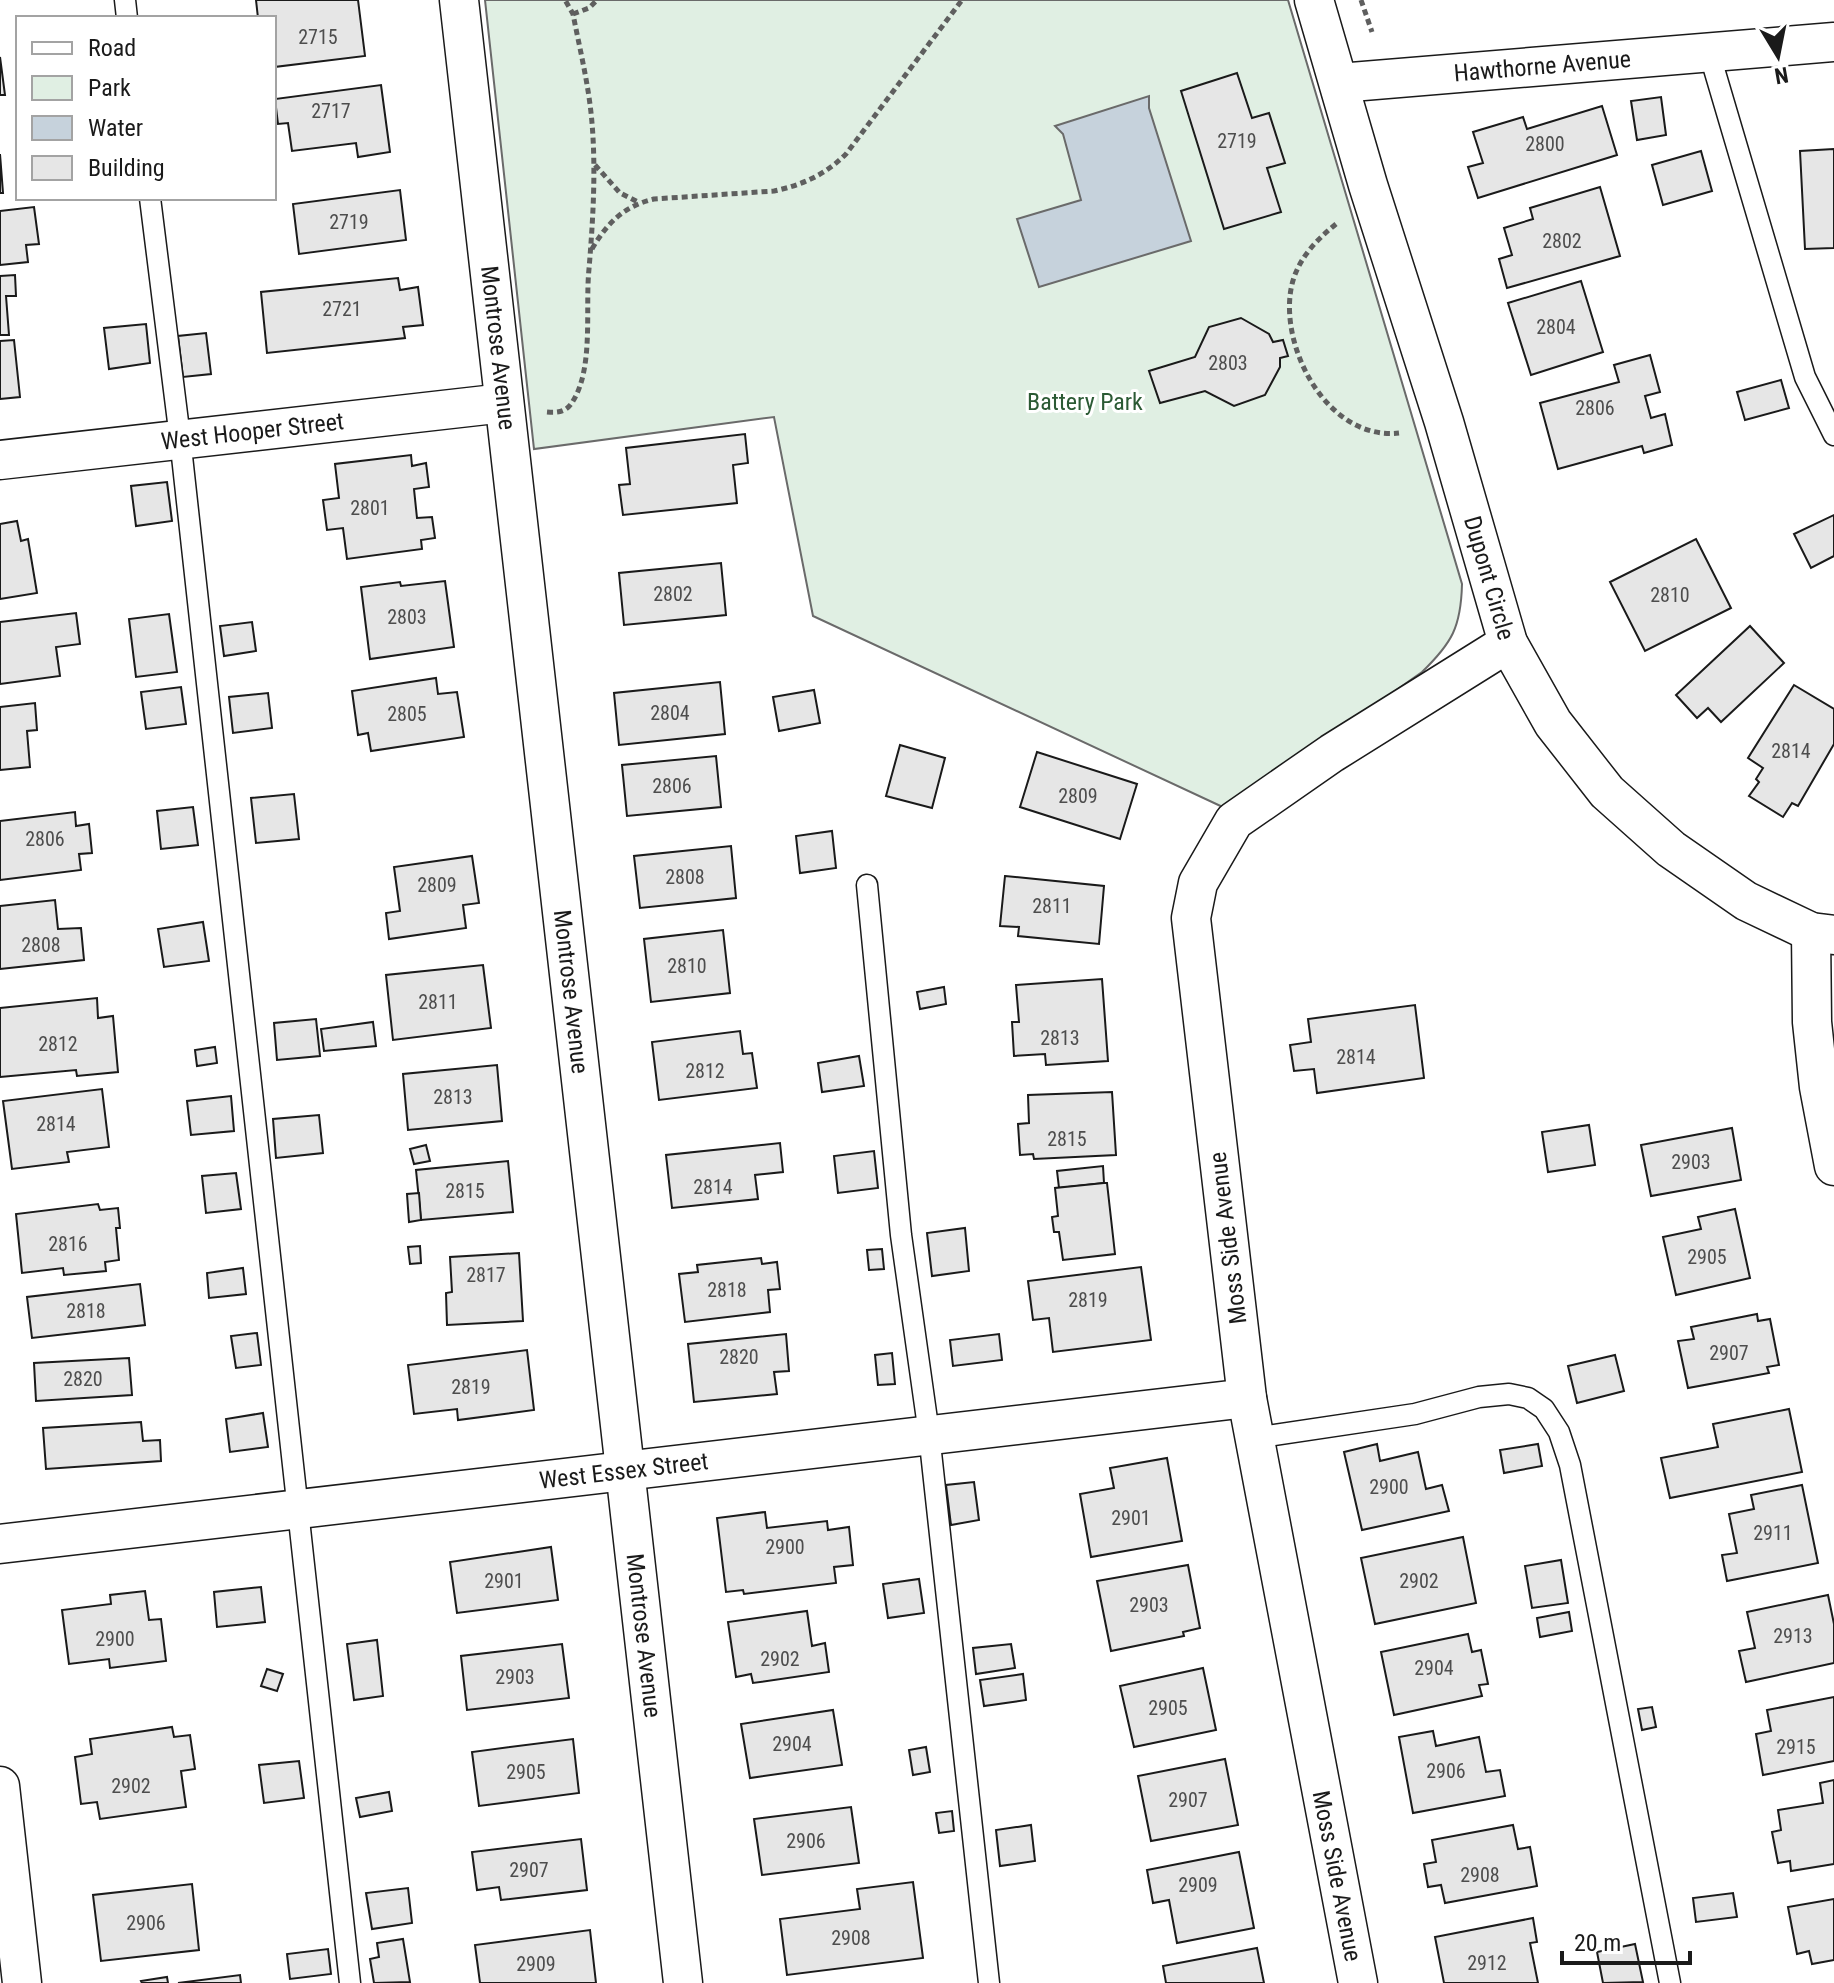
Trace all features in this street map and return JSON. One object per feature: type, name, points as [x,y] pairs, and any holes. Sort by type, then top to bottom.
[{"type":"street","name":"Montrose Avenue","points":[[459,0],[683,1983]]},
{"type":"street","points":[[1314,0],[1339,83]]},
{"type":"street","name":"Hawthorne Avenue","points":[[1339,83],[1834,42]]},
{"type":"street","name":"Dupont Circle","points":[[1339,83],[1368,185],[1444,422],[1508,643],[1553,723],[1607,792],[1671,849],[1746,901],[1823,934]]},
{"type":"street","name":"West Hooper Street","points":[[0,460],[504,403]]},
{"type":"street","name":"Moss Side Avenue","points":[[1358,1983],[1247,1398],[1191,918],[1198,883],[1234,821],[1332,753],[1508,643]]},
{"type":"street","points":[[1823,934],[1812,1022],[1819,1087],[1834,1166]]},
{"type":"street","name":"West Essex Street","points":[[0,1544],[1247,1398]]},
{"type":"street","points":[[0,1786],[22,1983]]},
{"type":"lane","points":[[1709,52],[1805,377],[1834,435]]},
{"type":"lane","points":[[150,200],[180,438],[350,1983]]},
{"type":"lane","points":[[867,885],[901,1235],[929,1434],[989,1983]]},
{"type":"lane","points":[[1254,1438],[1415,1414],[1479,1397],[1509,1394],[1528,1398],[1544,1409],[1559,1432],[1570,1465],[1670,1983]]},
{"type":"path","points":[[545,412],[565,411],[577,392],[587,332],[592,249],[594,164],[589,96],[573,14],[565,0]]},
{"type":"path","points":[[573,14],[589,8],[597,0]]},
{"type":"path","points":[[592,249],[610,222],[639,203],[774,191],[822,174],[846,154],[962,0]]},
{"type":"path","points":[[1361,0],[1372,32]]},
{"type":"path","points":[[594,164],[620,193],[639,203]]},
{"type":"path","points":[[1336,224],[1315,241],[1292,287],[1291,317],[1300,353],[1309,376],[1328,407],[1346,421],[1368,430],[1399,433]]},
{"type":"green space","name":"Battery Park","points":[[485,0],[1288,0],[1462,584],[1460,612],[1448,643],[1422,672],[1227,809],[813,616],[774,417],[534,449]]},
{"type":"water","points":[[1149,96],[1149,108],[1191,241],[1039,287],[1017,219],[1081,200],[1063,134],[1055,126]]},
{"type":"building","points":[[256,0],[358,0],[365,56],[276,67],[276,16],[258,16]]},
{"type":"building","points":[[0,57],[5,95],[0,95]]},
{"type":"building","points":[[1237,73],[1252,118],[1269,113],[1285,163],[1267,168],[1281,212],[1224,229],[1181,91]]},
{"type":"building","points":[[381,85],[390,152],[358,157],[356,143],[292,151],[288,123],[278,124],[276,99]]},
{"type":"building","points":[[1661,97],[1666,135],[1637,140],[1631,101]]},
{"type":"building","points":[[1602,106],[1617,155],[1478,198],[1468,167],[1483,163],[1473,132],[1523,117],[1527,129]]},
{"type":"building","points":[[1834,149],[1834,248],[1805,249],[1800,151]]},
{"type":"building","points":[[1701,151],[1712,191],[1663,205],[1652,165]]},
{"type":"building","points":[[0,154],[3,193],[0,193]]},
{"type":"building","points":[[1600,187],[1620,256],[1507,288],[1499,259],[1512,255],[1504,228],[1533,219],[1530,208]]},
{"type":"building","points":[[400,190],[406,240],[299,254],[293,204]]},
{"type":"building","points":[[34,207],[39,244],[26,245],[28,262],[0,265],[0,211]]},
{"type":"building","points":[[15,275],[16,296],[6,296],[9,335],[0,335],[0,276]]},
{"type":"building","points":[[398,278],[400,290],[418,287],[423,325],[403,327],[405,338],[267,353],[261,292]]},
{"type":"building","points":[[1581,281],[1603,352],[1531,375],[1508,303]]},
{"type":"building","points":[[1241,318],[1269,334],[1273,342],[1283,340],[1288,356],[1280,358],[1280,367],[1265,395],[1234,406],[1205,391],[1160,403],[1149,371],[1195,357],[1209,327]]},
{"type":"building","points":[[146,324],[150,363],[109,369],[104,328]]},
{"type":"building","points":[[206,333],[211,374],[183,377],[178,336]]},
{"type":"building","points":[[14,340],[20,397],[0,399],[0,341]]},
{"type":"building","points":[[1650,355],[1660,392],[1645,396],[1651,418],[1665,414],[1672,445],[1644,453],[1642,446],[1558,469],[1540,403],[1619,382],[1614,365]]},
{"type":"building","points":[[1781,380],[1789,408],[1745,420],[1737,392]]},
{"type":"building","points":[[745,434],[748,463],[733,465],[737,503],[623,515],[619,485],[630,484],[626,448]]},
{"type":"building","points":[[411,455],[412,466],[426,463],[429,487],[414,489],[417,518],[432,517],[435,538],[421,540],[422,549],[347,559],[343,528],[327,530],[323,500],[339,498],[335,464]]},
{"type":"building","points":[[167,482],[172,521],[136,526],[131,486]]},
{"type":"building","points":[[1834,515],[1834,556],[1811,568],[1794,534]]},
{"type":"building","points":[[17,521],[21,541],[28,539],[37,593],[0,599],[0,524]]},
{"type":"building","points":[[1696,539],[1731,608],[1645,651],[1610,582]]},
{"type":"building","points":[[721,563],[726,615],[624,625],[619,573]]},
{"type":"building","points":[[445,581],[454,647],[370,659],[361,587]]},
{"type":"building","points":[[76,613],[80,644],[56,647],[60,676],[0,684],[0,622]]},
{"type":"building","points":[[169,614],[177,672],[136,677],[129,619]]},
{"type":"building","points":[[252,622],[256,651],[224,656],[220,626]]},
{"type":"building","points":[[1750,626],[1784,663],[1721,722],[1708,708],[1697,718],[1676,695]]},
{"type":"building","points":[[436,678],[438,694],[457,692],[464,737],[371,751],[368,733],[358,735],[352,691]]},
{"type":"building","points":[[720,682],[725,734],[619,745],[614,693]]},
{"type":"building","points":[[1794,685],[1834,709],[1834,744],[1798,806],[1792,803],[1783,817],[1749,796],[1759,782],[1756,779],[1763,768],[1748,758]]},
{"type":"building","points":[[181,687],[186,724],[146,729],[141,692]]},
{"type":"building","points":[[814,690],[820,723],[779,731],[773,697]]},
{"type":"building","points":[[268,693],[272,728],[233,733],[229,697]]},
{"type":"building","points":[[35,703],[37,730],[27,731],[30,767],[0,770],[0,707]]},
{"type":"building","points":[[900,745],[945,758],[932,808],[886,796]]},
{"type":"building","points":[[1037,752],[1137,784],[1120,839],[1020,807]]},
{"type":"building","points":[[716,756],[721,807],[627,816],[622,765]]},
{"type":"building","points":[[294,794],[299,839],[256,843],[251,798]]},
{"type":"building","points":[[193,807],[198,845],[161,849],[157,811]]},
{"type":"building","points":[[75,812],[76,826],[89,824],[92,853],[79,854],[81,870],[0,880],[0,821]]},
{"type":"building","points":[[832,831],[836,868],[800,873],[796,836]]},
{"type":"building","points":[[731,846],[736,898],[640,908],[634,856]]},
{"type":"building","points":[[472,856],[479,903],[463,905],[466,928],[389,939],[386,913],[400,911],[394,867]]},
{"type":"building","points":[[1005,876],[1104,886],[1099,944],[1018,936],[1019,927],[1000,926]]},
{"type":"building","points":[[55,900],[58,929],[81,928],[84,960],[0,969],[0,906]]},
{"type":"building","points":[[203,922],[209,961],[164,967],[158,929]]},
{"type":"building","points":[[723,930],[730,993],[651,1002],[644,939]]},
{"type":"building","points":[[483,965],[491,1028],[393,1040],[386,975]]},
{"type":"building","points":[[1102,979],[1108,1061],[1046,1065],[1045,1054],[1014,1056],[1012,1022],[1019,1022],[1016,985]]},
{"type":"building","points":[[944,987],[946,1004],[920,1009],[917,992]]},
{"type":"building","points":[[97,998],[98,1018],[113,1016],[118,1072],[77,1076],[76,1070],[0,1077],[0,1008]]},
{"type":"building","points":[[1415,1005],[1424,1078],[1317,1093],[1314,1069],[1294,1071],[1290,1045],[1311,1042],[1308,1019]]},
{"type":"building","points":[[316,1019],[320,1056],[277,1060],[274,1023]]},
{"type":"building","points":[[373,1022],[376,1046],[324,1051],[321,1029]]},
{"type":"building","points":[[740,1031],[743,1054],[752,1053],[757,1088],[659,1100],[652,1042]]},
{"type":"building","points":[[215,1047],[217,1063],[197,1066],[195,1050]]},
{"type":"building","points":[[859,1056],[864,1086],[822,1092],[818,1063]]},
{"type":"building","points":[[497,1065],[502,1121],[408,1130],[403,1074]]},
{"type":"building","points":[[102,1089],[109,1147],[67,1152],[69,1162],[12,1169],[3,1101]]},
{"type":"building","points":[[1112,1092],[1116,1155],[1034,1159],[1033,1154],[1020,1155],[1018,1124],[1029,1123],[1028,1095]]},
{"type":"building","points":[[231,1096],[234,1131],[191,1135],[187,1101]]},
{"type":"building","points":[[319,1115],[323,1153],[276,1158],[273,1119]]},
{"type":"building","points":[[1589,1125],[1595,1165],[1548,1172],[1542,1132]]},
{"type":"building","points":[[1732,1128],[1741,1180],[1651,1196],[1641,1145]]},
{"type":"building","points":[[780,1143],[783,1172],[755,1175],[758,1199],[672,1208],[666,1155]]},
{"type":"building","points":[[426,1145],[430,1161],[414,1164],[410,1149]]},
{"type":"building","points":[[874,1151],[878,1188],[838,1193],[834,1156]]},
{"type":"building","points":[[508,1161],[513,1212],[421,1220],[416,1170]]},
{"type":"building","points":[[1103,1166],[1104,1183],[1059,1188],[1057,1171]]},
{"type":"building","points":[[236,1173],[241,1209],[206,1213],[202,1176]]},
{"type":"building","points":[[1107,1183],[1115,1254],[1063,1260],[1059,1232],[1054,1232],[1052,1217],[1058,1216],[1055,1188]]},
{"type":"building","points":[[419,1193],[421,1220],[409,1222],[407,1194]]},
{"type":"building","points":[[98,1204],[100,1210],[118,1208],[119,1260],[105,1262],[106,1271],[64,1275],[63,1268],[22,1273],[16,1214]]},
{"type":"building","points":[[1735,1209],[1750,1278],[1676,1295],[1663,1237],[1701,1229],[1698,1217]]},
{"type":"building","points":[[965,1228],[969,1271],[932,1276],[927,1233]]},
{"type":"building","points":[[420,1246],[421,1263],[410,1264],[408,1247]]},
{"type":"building","points":[[882,1249],[884,1269],[869,1270],[867,1250]]},
{"type":"building","points":[[519,1253],[523,1321],[447,1325],[446,1293],[452,1292],[450,1257]]},
{"type":"building","points":[[761,1258],[762,1264],[777,1262],[780,1289],[768,1290],[770,1312],[685,1322],[679,1274],[698,1272],[697,1265]]},
{"type":"building","points":[[1141,1267],[1151,1340],[1053,1352],[1049,1318],[1033,1320],[1028,1281]]},
{"type":"building","points":[[243,1268],[246,1294],[209,1298],[207,1273]]},
{"type":"building","points":[[140,1284],[145,1325],[32,1338],[27,1297]]},
{"type":"building","points":[[1757,1314],[1758,1321],[1770,1319],[1779,1365],[1767,1367],[1769,1373],[1688,1388],[1678,1341],[1694,1339],[1691,1327]]},
{"type":"building","points":[[257,1333],[261,1365],[236,1368],[231,1336]]},
{"type":"building","points":[[786,1334],[789,1371],[774,1372],[777,1394],[694,1402],[688,1344]]},
{"type":"building","points":[[999,1334],[1002,1360],[953,1366],[950,1340]]},
{"type":"building","points":[[527,1350],[534,1410],[458,1420],[457,1409],[414,1414],[408,1365]]},
{"type":"building","points":[[892,1353],[895,1384],[878,1385],[875,1355]]},
{"type":"building","points":[[1615,1355],[1624,1391],[1577,1403],[1568,1366]]},
{"type":"building","points":[[129,1358],[132,1395],[36,1401],[34,1363]]},
{"type":"building","points":[[1789,1409],[1802,1472],[1670,1498],[1661,1458],[1718,1447],[1713,1424]]},
{"type":"building","points":[[263,1413],[268,1447],[230,1452],[226,1419]]},
{"type":"building","points":[[141,1422],[143,1441],[160,1440],[161,1461],[46,1469],[43,1428]]},
{"type":"building","points":[[1377,1444],[1380,1461],[1418,1452],[1426,1489],[1442,1485],[1449,1511],[1362,1530],[1344,1452]]},
{"type":"building","points":[[1538,1444],[1542,1466],[1504,1473],[1500,1450]]},
{"type":"building","points":[[1167,1458],[1182,1541],[1091,1557],[1080,1494],[1114,1488],[1110,1468]]},
{"type":"building","points":[[974,1482],[979,1520],[951,1525],[946,1485]]},
{"type":"building","points":[[1802,1485],[1818,1563],[1727,1581],[1722,1555],[1737,1553],[1729,1514],[1754,1509],[1751,1495]]},
{"type":"building","points":[[765,1512],[767,1528],[827,1521],[828,1530],[849,1527],[853,1565],[834,1567],[836,1583],[744,1594],[743,1590],[726,1592],[717,1518]]},
{"type":"building","points":[[1463,1537],[1476,1603],[1375,1624],[1361,1558]]},
{"type":"building","points":[[551,1547],[558,1600],[457,1613],[450,1562]]},
{"type":"building","points":[[1561,1560],[1568,1603],[1532,1608],[1525,1566]]},
{"type":"building","points":[[1188,1565],[1200,1628],[1183,1632],[1184,1636],[1111,1651],[1097,1581]]},
{"type":"building","points":[[919,1579],[924,1613],[888,1618],[883,1584]]},
{"type":"building","points":[[261,1587],[265,1622],[217,1627],[214,1592]]},
{"type":"building","points":[[145,1591],[149,1620],[161,1619],[166,1661],[110,1668],[109,1659],[69,1664],[62,1610],[111,1604],[110,1595]]},
{"type":"building","points":[[1828,1595],[1834,1624],[1834,1663],[1746,1682],[1739,1651],[1755,1648],[1747,1612]]},
{"type":"building","points":[[807,1611],[812,1646],[825,1643],[829,1672],[753,1683],[751,1674],[736,1677],[728,1622]]},
{"type":"building","points":[[1569,1612],[1572,1631],[1540,1637],[1537,1618]]},
{"type":"building","points":[[1468,1634],[1472,1652],[1481,1650],[1488,1684],[1479,1685],[1482,1696],[1394,1715],[1381,1652]]},
{"type":"building","points":[[377,1640],[383,1696],[354,1700],[347,1644]]},
{"type":"building","points":[[562,1644],[569,1698],[467,1710],[461,1656]]},
{"type":"building","points":[[1011,1644],[1015,1668],[976,1674],[973,1648]]},
{"type":"building","points":[[1203,1668],[1216,1730],[1134,1747],[1120,1686]]},
{"type":"building","points":[[267,1669],[283,1674],[277,1691],[261,1686]]},
{"type":"building","points":[[1023,1674],[1026,1700],[984,1706],[980,1680]]},
{"type":"building","points":[[1834,1697],[1834,1761],[1763,1775],[1756,1734],[1771,1731],[1767,1710]]},
{"type":"building","points":[[1652,1707],[1656,1727],[1642,1730],[1638,1709]]},
{"type":"building","points":[[833,1710],[842,1765],[750,1778],[741,1724]]},
{"type":"building","points":[[172,1727],[174,1737],[190,1735],[195,1769],[181,1771],[186,1807],[100,1819],[97,1802],[81,1804],[75,1757],[92,1754],[90,1739]]},
{"type":"building","points":[[1433,1731],[1436,1746],[1479,1737],[1486,1772],[1500,1770],[1505,1796],[1413,1813],[1399,1737]]},
{"type":"building","points":[[573,1739],[579,1793],[479,1806],[472,1752]]},
{"type":"building","points":[[926,1747],[930,1772],[913,1775],[909,1750]]},
{"type":"building","points":[[1225,1759],[1238,1825],[1151,1841],[1138,1776]]},
{"type":"building","points":[[299,1761],[304,1798],[264,1803],[259,1765]]},
{"type":"building","points":[[1834,1780],[1834,1864],[1791,1871],[1790,1861],[1778,1863],[1772,1832],[1781,1830],[1778,1810],[1823,1803],[1820,1783]]},
{"type":"building","points":[[389,1792],[392,1811],[360,1817],[356,1798]]},
{"type":"building","points":[[851,1807],[859,1863],[762,1875],[754,1819]]},
{"type":"building","points":[[952,1811],[954,1831],[939,1833],[936,1813]]},
{"type":"building","points":[[1031,1825],[1035,1861],[1000,1866],[996,1830]]},
{"type":"building","points":[[1513,1825],[1518,1849],[1530,1847],[1537,1886],[1445,1903],[1441,1885],[1428,1887],[1424,1864],[1436,1862],[1432,1840]]},
{"type":"building","points":[[581,1839],[587,1890],[501,1900],[499,1887],[477,1890],[472,1852]]},
{"type":"building","points":[[1239,1852],[1254,1928],[1177,1943],[1169,1900],[1153,1903],[1147,1870]]},
{"type":"building","points":[[913,1882],[923,1958],[787,1975],[780,1919],[860,1909],[857,1889]]},
{"type":"building","points":[[192,1884],[199,1950],[101,1961],[93,1895]]},
{"type":"building","points":[[408,1888],[412,1923],[372,1929],[366,1893]]},
{"type":"building","points":[[1733,1893],[1737,1917],[1696,1922],[1693,1898]]},
{"type":"building","points":[[1834,1899],[1834,1960],[1812,1964],[1809,1951],[1797,1954],[1788,1907]]},
{"type":"building","points":[[1533,1918],[1537,1942],[1530,1943],[1538,1983],[1444,1983],[1435,1937]]},
{"type":"building","points":[[590,1930],[596,1983],[480,1983],[475,1945]]},
{"type":"building","points":[[403,1939],[410,1982],[374,1983],[370,1959],[379,1957],[377,1943]]},
{"type":"building","points":[[1635,1944],[1643,1982],[1603,1983],[1597,1952]]},
{"type":"building","points":[[1257,1948],[1264,1983],[1166,1983],[1163,1966]]},
{"type":"building","points":[[328,1949],[331,1974],[290,1979],[287,1954]]},
{"type":"building","points":[[240,1975],[241,1983],[178,1983]]},
{"type":"building","points":[[167,1977],[168,1983],[141,1981]]}]
